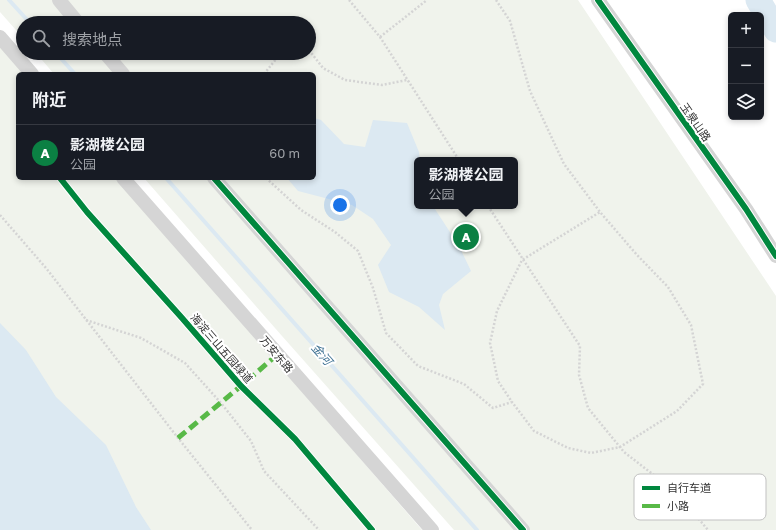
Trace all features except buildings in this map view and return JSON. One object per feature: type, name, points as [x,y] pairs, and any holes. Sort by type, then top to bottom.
[{"type":"street","points":[[59,0],[72,16]]},
{"type":"street","name":"玉泉山路","points":[[598,0],[746,209],[776,256]]},
{"type":"street","points":[[0,37],[16,56]]},
{"type":"street","points":[[20,60],[30,72]]},
{"type":"street","points":[[111,60],[121,72]]},
{"type":"street","name":"万安东路","points":[[125,180],[432,530]]},
{"type":"street","points":[[216,180],[523,530]]},
{"type":"path","points":[[349,0],[380,37],[457,157]]},
{"type":"path","points":[[380,37],[427,0]]},
{"type":"path","points":[[496,0],[510,21],[530,91],[564,164],[600,212],[637,255],[668,287],[691,325],[703,384],[677,411],[620,447],[591,453],[568,448],[534,431],[498,381],[490,343],[497,311],[522,260],[600,212]]},
{"type":"path","points":[[316,59],[323,68],[345,80],[382,85],[407,80]]},
{"type":"path","points":[[266,72],[275,60]]},
{"type":"path","points":[[268,180],[301,210],[335,232],[358,251],[373,288],[386,333],[418,366],[464,384],[493,408],[512,402]]},
{"type":"path","points":[[490,209],[580,346],[580,375],[588,408],[624,452],[652,474]]},
{"type":"path","points":[[1,215],[46,268],[178,438],[252,530]]},
{"type":"path","points":[[86,320],[140,338],[185,363],[221,403],[251,441],[264,471],[319,530]]},
{"type":"path","points":[[700,520],[708,530]]},
{"type":"shaded area","points":[[0,0],[578,0],[776,296],[776,530],[454,530],[146,180],[316,180],[316,72],[52,72],[42,60],[316,60],[316,16],[16,16],[16,30],[0,12]]},
{"type":"shaded area","points":[[0,45],[23,72],[16,72],[16,180],[119,180],[422,530],[0,530]]},
{"type":"shaded area","points":[[316,119],[321,120],[344,144],[365,147],[373,120],[407,123],[420,157],[414,157],[414,209],[435,209],[459,246],[471,271],[443,294],[439,305],[445,330],[419,307],[389,292],[378,265],[391,245],[373,219],[352,205],[298,191],[289,180],[316,180]]},
{"type":"shaded area","points":[[0,323],[26,350],[56,397],[106,445],[136,507],[151,530],[0,530]]},
{"type":"waterway","name":"金河","points":[[9,0],[24,16]]},
{"type":"waterway","points":[[758,0],[776,30]]},
{"type":"waterway","name":"金河","points":[[62,60],[73,72]]},
{"type":"waterway","name":"金河","points":[[168,180],[477,530]]},
{"type":"marked path","points":[[178,438],[278,354]]},
{"type":"cycle path","points":[[598,0],[746,209],[776,256]]},
{"type":"cycle path","name":"海淀三山五园绿道","points":[[62,180],[87,212],[241,386],[295,439],[372,530]]},
{"type":"cycle path","points":[[216,180],[523,530]]},
{"type":"place","name":"影湖楼公园","points":[[466,237]]}]
